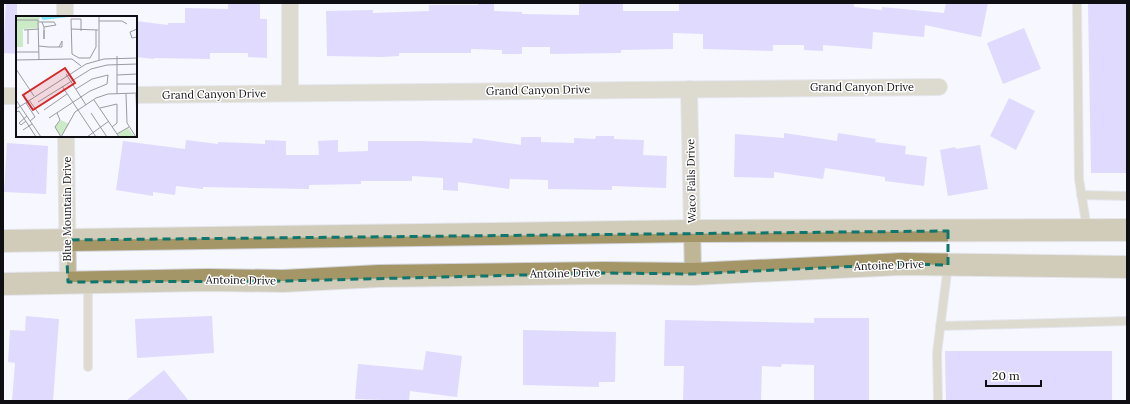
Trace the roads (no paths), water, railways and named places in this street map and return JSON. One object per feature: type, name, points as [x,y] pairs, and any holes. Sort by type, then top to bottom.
[{"type":"main road","points":[[948,230],[948,265]]},
{"type":"main road","points":[[3,240],[692,231],[1127,230]]},
{"type":"main road","name":"Antoine Drive","points":[[3,284],[207,280],[283,281],[379,276],[639,272],[693,274],[902,264],[1127,267]]},
{"type":"street","points":[[65,3],[65,16]]},
{"type":"street","points":[[290,3],[290,93]]},
{"type":"street","name":"Grand Canyon Drive","points":[[137,95],[939,87]]},
{"type":"street","name":"Waco Falls Drive","points":[[689,89],[693,274]]},
{"type":"street","points":[[3,96],[16,96]]},
{"type":"street","name":"Blue Mountain Drive","points":[[66,137],[66,240],[78,282]]},
{"type":"lane","points":[[1077,3],[1079,179],[1088,230]]},
{"type":"lane","points":[[1081,195],[1127,196]]},
{"type":"lane","points":[[938,401],[938,353],[948,265]]},
{"type":"lane","points":[[78,282],[88,367]]},
{"type":"lane","points":[[940,326],[1127,321]]}]
